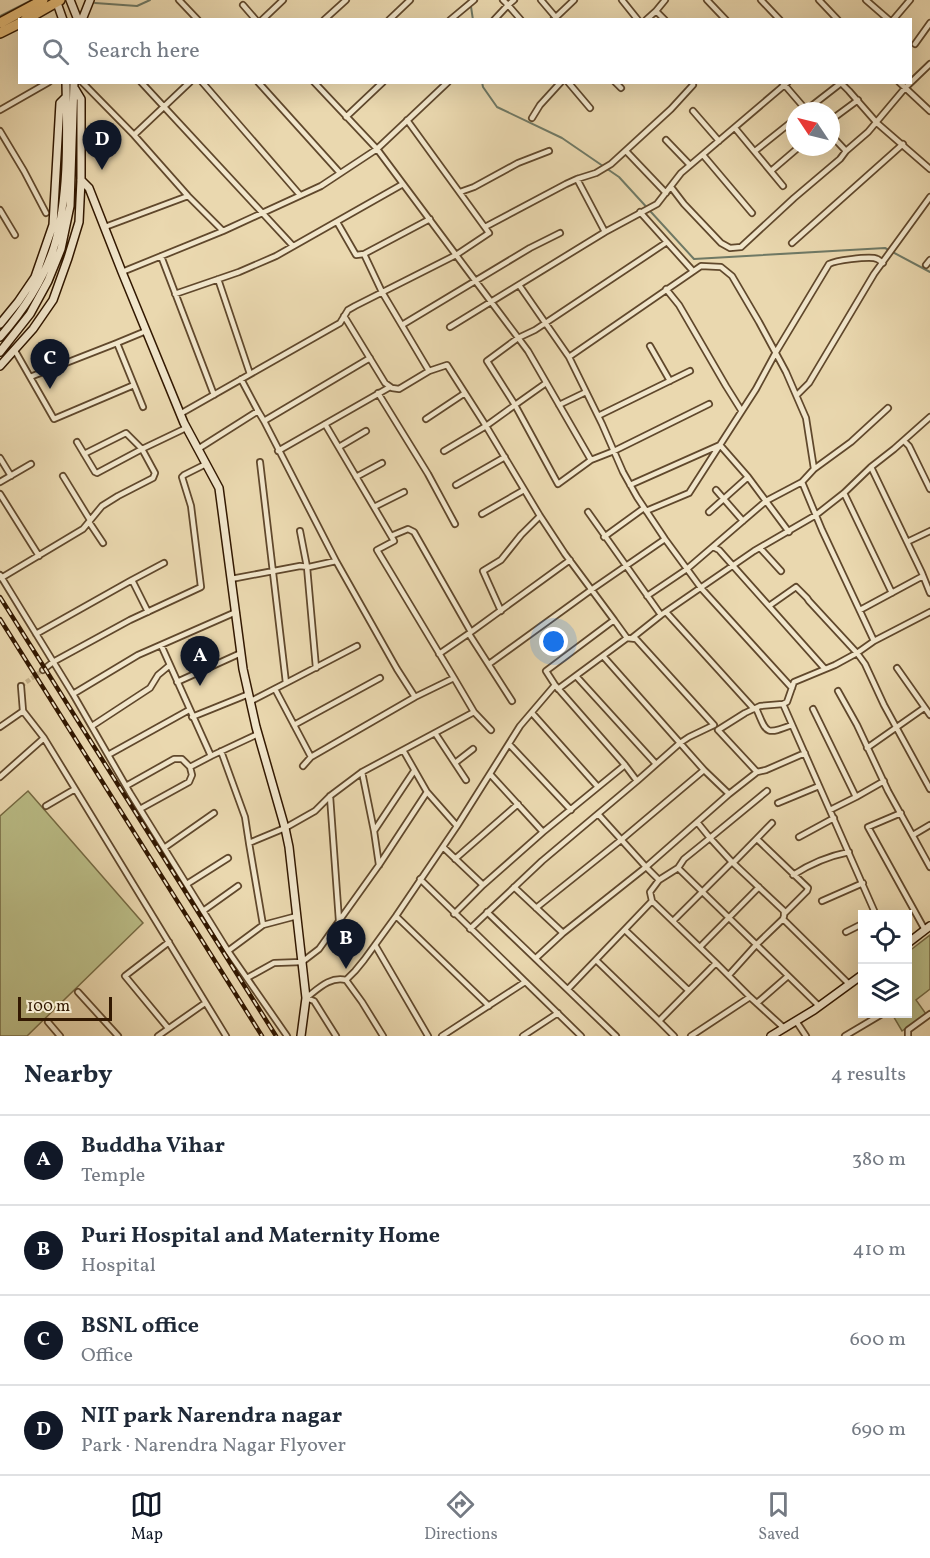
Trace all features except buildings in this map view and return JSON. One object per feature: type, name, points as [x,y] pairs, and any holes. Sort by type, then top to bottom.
[{"type":"highway","points":[[0,23],[43,0]]},
{"type":"highway","points":[[28,18],[58,1]]},
{"type":"highway","points":[[0,33],[18,23]]},
{"type":"street","points":[[70,0],[79,18]]},
{"type":"street","points":[[81,18],[90,0]]},
{"type":"street","points":[[178,0],[196,18]]},
{"type":"street","points":[[263,18],[283,0]]},
{"type":"street","points":[[326,18],[346,0]]},
{"type":"street","points":[[391,18],[410,0]]},
{"type":"street","points":[[452,18],[474,0]]},
{"type":"street","points":[[503,0],[519,18]]},
{"type":"street","points":[[496,18],[514,0]]},
{"type":"street","points":[[541,0],[554,18]]},
{"type":"street","points":[[556,18],[574,0]]},
{"type":"street","points":[[622,0],[636,17]]},
{"type":"street","points":[[627,5],[632,0]]},
{"type":"street","points":[[648,18],[665,0]]},
{"type":"street","points":[[707,0],[724,18]]},
{"type":"street","points":[[761,0],[778,18]]},
{"type":"street","points":[[819,0],[836,18]]},
{"type":"street","points":[[893,18],[910,0]]},
{"type":"street","points":[[58,1],[62,18]]},
{"type":"street","points":[[869,1],[889,18]]},
{"type":"street","points":[[243,5],[253,18]]},
{"type":"street","points":[[656,11],[663,18]]},
{"type":"street","points":[[915,44],[930,24]]},
{"type":"street","points":[[912,81],[930,64]]},
{"type":"street","points":[[0,110],[46,84]]},
{"type":"street","points":[[0,337],[15,321],[28,301],[53,249],[65,196],[66,84]]},
{"type":"street","points":[[84,84],[223,231]]},
{"type":"street","points":[[143,84],[293,246]]},
{"type":"street","points":[[134,135],[188,84]]},
{"type":"street","points":[[204,84],[300,195]]},
{"type":"street","points":[[260,84],[340,173]]},
{"type":"street","points":[[318,84],[377,149],[528,351],[591,460]]},
{"type":"street","points":[[346,117],[381,84]]},
{"type":"street","points":[[122,272],[223,231],[321,186],[377,149],[446,84]]},
{"type":"street","points":[[532,118],[540,105],[559,84]]},
{"type":"street","points":[[570,84],[590,108]]},
{"type":"street","points":[[617,84],[621,88]]},
{"type":"street","points":[[450,327],[604,232],[657,204],[681,173],[785,84],[799,102]]},
{"type":"street","points":[[817,102],[839,84]]},
{"type":"street","points":[[841,84],[877,122],[930,169]]},
{"type":"street","points":[[901,84],[930,111]]},
{"type":"street","points":[[670,187],[721,243],[730,248],[741,247],[868,132],[909,84]]},
{"type":"street","points":[[0,352],[30,314],[48,281],[61,249],[70,206],[74,86]]},
{"type":"street","points":[[0,366],[33,329],[53,300],[79,222],[81,99],[74,86]]},
{"type":"street","points":[[485,227],[611,164],[693,86]]},
{"type":"street","points":[[0,324],[35,277],[53,225],[60,103],[66,100]]},
{"type":"street","points":[[840,113],[858,100]]},
{"type":"street","points":[[693,111],[719,141]]},
{"type":"street","points":[[180,414],[340,323],[348,310],[456,255],[489,233],[407,120]]},
{"type":"street","points":[[755,151],[786,126]]},
{"type":"street","points":[[735,128],[783,186]]},
{"type":"street","points":[[0,131],[46,213]]},
{"type":"street","points":[[666,140],[690,165]]},
{"type":"street","points":[[792,243],[903,144]]},
{"type":"street","points":[[840,145],[846,151]]},
{"type":"street","points":[[460,192],[518,163],[549,151]]},
{"type":"street","points":[[626,151],[666,193]]},
{"type":"street","points":[[703,155],[752,213]]},
{"type":"street","points":[[771,171],[788,156]]},
{"type":"street","points":[[577,179],[604,232]]},
{"type":"street","points":[[81,180],[89,188],[186,428],[219,488],[241,653],[258,734],[285,828],[306,998],[301,1036]]},
{"type":"street","points":[[175,294],[267,260],[403,184]]},
{"type":"street","points":[[105,227],[188,196]]},
{"type":"street","points":[[797,395],[808,382],[873,274],[930,197]]},
{"type":"street","points":[[0,210],[15,235]]},
{"type":"street","points":[[641,211],[693,271]]},
{"type":"street","points":[[337,222],[356,255],[364,254],[430,219]]},
{"type":"street","points":[[402,325],[530,248],[560,233]]},
{"type":"street","points":[[667,242],[546,323],[518,338],[487,361],[515,405],[558,484],[591,460],[709,404]]},
{"type":"street","points":[[364,254],[382,292],[429,371]]},
{"type":"street","points":[[161,256],[214,395]]},
{"type":"street","points":[[604,537],[645,509],[689,493],[756,389],[829,264],[868,258],[878,259],[883,263]]},
{"type":"street","points":[[926,265],[930,260]]},
{"type":"street","points":[[569,357],[700,266],[721,267],[732,276],[776,352],[797,395],[806,418],[814,469]]},
{"type":"street","points":[[218,279],[250,374]]},
{"type":"street","points":[[519,285],[569,357],[630,485],[665,539],[701,588],[792,688]]},
{"type":"street","points":[[666,289],[679,305],[741,410]]},
{"type":"street","points":[[344,316],[385,383],[390,387],[399,389],[429,371],[447,365],[540,516],[591,590],[630,638],[636,639],[757,772]]},
{"type":"street","points":[[30,377],[146,331]]},
{"type":"street","points":[[117,343],[143,407]]},
{"type":"street","points":[[650,346],[670,381]]},
{"type":"street","points":[[14,349],[54,419],[134,385]]},
{"type":"street","points":[[264,421],[370,358]]},
{"type":"street","points":[[598,416],[690,371]]},
{"type":"street","points":[[241,379],[336,561],[415,697]]},
{"type":"street","points":[[444,451],[486,426],[546,383]]},
{"type":"street","points":[[278,451],[390,387]]},
{"type":"street","points":[[559,405],[586,392]]},
{"type":"street","points":[[378,393],[428,474],[454,524]]},
{"type":"street","points":[[426,418],[465,393]]},
{"type":"street","points":[[647,596],[687,569],[766,501],[802,482],[814,469],[851,442],[888,408]]},
{"type":"street","points":[[198,449],[258,411]]},
{"type":"street","points":[[346,980],[356,971],[396,916],[457,826],[520,726],[556,687],[576,676],[663,613],[760,548],[816,515],[930,417]]},
{"type":"street","points":[[325,424],[394,541],[377,550],[474,712],[491,730]]},
{"type":"street","points":[[76,442],[97,473],[186,428]]},
{"type":"street","points":[[339,447],[366,431]]},
{"type":"street","points":[[84,454],[126,434],[142,449],[155,476],[102,506],[83,529],[1,577],[203,911],[287,1036]]},
{"type":"street","points":[[904,441],[909,446],[930,489]]},
{"type":"street","points":[[720,445],[748,477],[789,532]]},
{"type":"street","points":[[630,485],[720,445]]},
{"type":"street","points":[[456,485],[505,457]]},
{"type":"street","points":[[0,458],[11,476]]},
{"type":"street","points":[[260,462],[286,683]]},
{"type":"street","points":[[356,477],[382,463]]},
{"type":"street","points":[[0,482],[31,464]]},
{"type":"street","points":[[43,670],[53,662],[130,620],[201,587],[191,506],[183,477],[206,464]]},
{"type":"street","points":[[871,467],[930,592]]},
{"type":"street","points":[[63,476],[103,543]]},
{"type":"street","points":[[709,512],[748,477]]},
{"type":"street","points":[[802,482],[874,641]]},
{"type":"street","points":[[482,514],[524,490]]},
{"type":"street","points":[[716,490],[743,521]]},
{"type":"street","points":[[374,507],[404,492]]},
{"type":"street","points":[[844,493],[892,593]]},
{"type":"street","points":[[0,494],[39,556]]},
{"type":"street","points":[[588,512],[647,596],[755,709],[767,730],[776,731],[792,724]]},
{"type":"street","points":[[501,610],[483,571],[501,560],[540,516]]},
{"type":"street","points":[[391,536],[408,529],[414,532],[470,633],[512,701]]},
{"type":"street","points":[[300,531],[307,567],[316,668]]},
{"type":"street","points":[[907,542],[930,531]]},
{"type":"street","points":[[489,664],[665,539]]},
{"type":"street","points":[[713,547],[720,550],[825,669]]},
{"type":"street","points":[[760,548],[781,571]]},
{"type":"street","points":[[439,654],[570,560]]},
{"type":"street","points":[[231,579],[336,561]]},
{"type":"street","points":[[36,634],[164,563]]},
{"type":"street","points":[[860,610],[930,571]]},
{"type":"street","points":[[132,580],[148,612]]},
{"type":"street","points":[[769,606],[796,587],[857,653],[865,664],[884,705],[930,789]]},
{"type":"street","points":[[73,694],[138,655],[236,612]]},
{"type":"street","points":[[470,929],[513,887],[680,743],[760,706],[787,702],[794,682],[857,653],[874,641],[930,612]]},
{"type":"street","points":[[614,620],[546,671],[556,687],[637,781]]},
{"type":"street","points":[[161,645],[211,756]]},
{"type":"street","points":[[192,717],[275,689],[357,646]]},
{"type":"street","points":[[177,682],[241,653]]},
{"type":"street","points":[[603,656],[704,770],[729,794]]},
{"type":"street","points":[[92,726],[150,688],[158,675],[170,665]]},
{"type":"street","points":[[897,668],[930,716]]},
{"type":"street","points":[[576,676],[656,764]]},
{"type":"street","points":[[294,725],[380,678]]},
{"type":"street","points":[[303,766],[312,756],[415,697],[454,678]]},
{"type":"street","points":[[21,686],[23,711],[44,738],[226,1036]]},
{"type":"street","points":[[275,689],[312,756]]},
{"type":"street","points":[[838,691],[930,867]]},
{"type":"street","points":[[783,704],[874,910]]},
{"type":"street","points":[[867,748],[924,708]]},
{"type":"street","points":[[813,709],[856,797]]},
{"type":"street","points":[[108,755],[189,710]]},
{"type":"street","points":[[0,727],[23,711]]},
{"type":"street","points":[[249,843],[285,828],[315,811],[330,796],[362,772],[474,712]]},
{"type":"street","points":[[532,713],[598,787]]},
{"type":"street","points":[[435,733],[466,780]]},
{"type":"street","points":[[190,767],[258,734]]},
{"type":"street","points":[[0,777],[44,738]]},
{"type":"street","points":[[509,744],[571,810]]},
{"type":"street","points":[[455,763],[473,748]]},
{"type":"street","points":[[403,750],[427,792],[457,826]]},
{"type":"street","points":[[221,751],[244,817],[263,925]]},
{"type":"street","points":[[536,958],[757,772],[805,753]]},
{"type":"street","points":[[126,786],[174,759],[182,759],[190,767],[192,775],[189,782],[140,808]]},
{"type":"street","points":[[454,914],[543,832],[625,765]]},
{"type":"street","points":[[536,908],[704,770]]},
{"type":"street","points":[[374,831],[414,771]]},
{"type":"street","points":[[362,772],[379,865]]},
{"type":"street","points":[[490,774],[543,832]]},
{"type":"street","points":[[830,810],[884,781]]},
{"type":"street","points":[[778,804],[819,786]]},
{"type":"street","points":[[46,806],[75,789]]},
{"type":"street","points":[[767,791],[684,859],[678,868],[659,880],[650,892],[652,901],[784,1028]]},
{"type":"street","points":[[247,978],[274,963],[302,962],[319,949],[379,865],[427,792]]},
{"type":"street","points":[[330,796],[339,921]]},
{"type":"street","points":[[455,859],[518,804]]},
{"type":"street","points":[[164,848],[214,813]]},
{"type":"street","points":[[901,813],[868,827],[927,928],[912,940]]},
{"type":"street","points":[[598,814],[659,880]]},
{"type":"street","points":[[799,837],[834,818]]},
{"type":"street","points":[[697,822],[733,862],[784,911],[783,916],[850,984]]},
{"type":"street","points":[[673,921],[772,824]]},
{"type":"street","points":[[913,835],[930,825]]},
{"type":"street","points":[[729,975],[808,888],[757,839]]},
{"type":"street","points":[[443,847],[483,885]]},
{"type":"street","points":[[793,874],[837,854],[849,852]]},
{"type":"street","points":[[187,884],[228,858]]},
{"type":"street","points":[[678,868],[819,1006]]},
{"type":"street","points":[[420,879],[581,1036]]},
{"type":"street","points":[[822,902],[862,883]]},
{"type":"street","points":[[203,911],[238,886]]},
{"type":"street","points":[[513,887],[563,933]]},
{"type":"street","points":[[700,947],[759,887]]},
{"type":"street","points":[[568,988],[652,901]]},
{"type":"street","points":[[487,912],[616,1036]]},
{"type":"street","points":[[228,951],[263,925],[297,916]]},
{"type":"street","points":[[396,916],[489,1006]]},
{"type":"street","points":[[846,932],[858,926]]},
{"type":"street","points":[[625,930],[688,990]]},
{"type":"street","points":[[168,1028],[125,976],[169,942]]},
{"type":"street","points":[[375,945],[428,1036]]},
{"type":"street","points":[[596,960],[674,1036]]},
{"type":"street","points":[[659,1021],[717,963]]},
{"type":"street","points":[[757,1003],[788,976]]},
{"type":"street","points":[[306,998],[327,982],[337,978],[346,980],[382,1036]]},
{"type":"street","points":[[771,1036],[858,978]]},
{"type":"street","points":[[442,1036],[525,982]]},
{"type":"street","points":[[78,992],[118,1036]]},
{"type":"street","points":[[691,1036],[750,997]]},
{"type":"street","points":[[306,998],[314,1001],[336,1036]]},
{"type":"street","points":[[158,1036],[205,1003]]},
{"type":"street","points":[[523,1036],[558,1013]]},
{"type":"street","points":[[908,1036],[908,1030],[930,1014]]},
{"type":"street","points":[[845,1036],[875,1018]]},
{"type":"street","points":[[796,1021],[806,1036]]},
{"type":"street","points":[[48,1022],[60,1036]]},
{"type":"green space","points":[[28,791],[143,923],[27,1036],[0,1036],[0,816]]},
{"type":"green space","points":[[930,935],[930,989],[916,1000],[926,1014],[902,1031],[894,1018],[912,1018],[912,949]]},
{"type":"waterway","points":[[0,16],[32,0]]},
{"type":"waterway","points":[[95,3],[137,6],[150,0]]},
{"type":"waterway","points":[[470,0],[473,18]]},
{"type":"waterway","points":[[482,84],[497,107],[562,138],[619,177],[694,259],[885,248],[930,272]]},
{"type":"tunnel","points":[[21,686],[43,670]]},
{"type":"railway","points":[[0,597],[276,1036]]},
{"type":"railway","points":[[0,619],[262,1036]]},
{"type":"place","name":"NIT park Narendra nagar","points":[[102,170]]},
{"type":"place","name":"BSNL office","points":[[50,389]]},
{"type":"place","name":"Buddha Vihar","points":[[200,686]]},
{"type":"place","name":"Puri Hospital and Maternity Home","points":[[346,969]]}]
